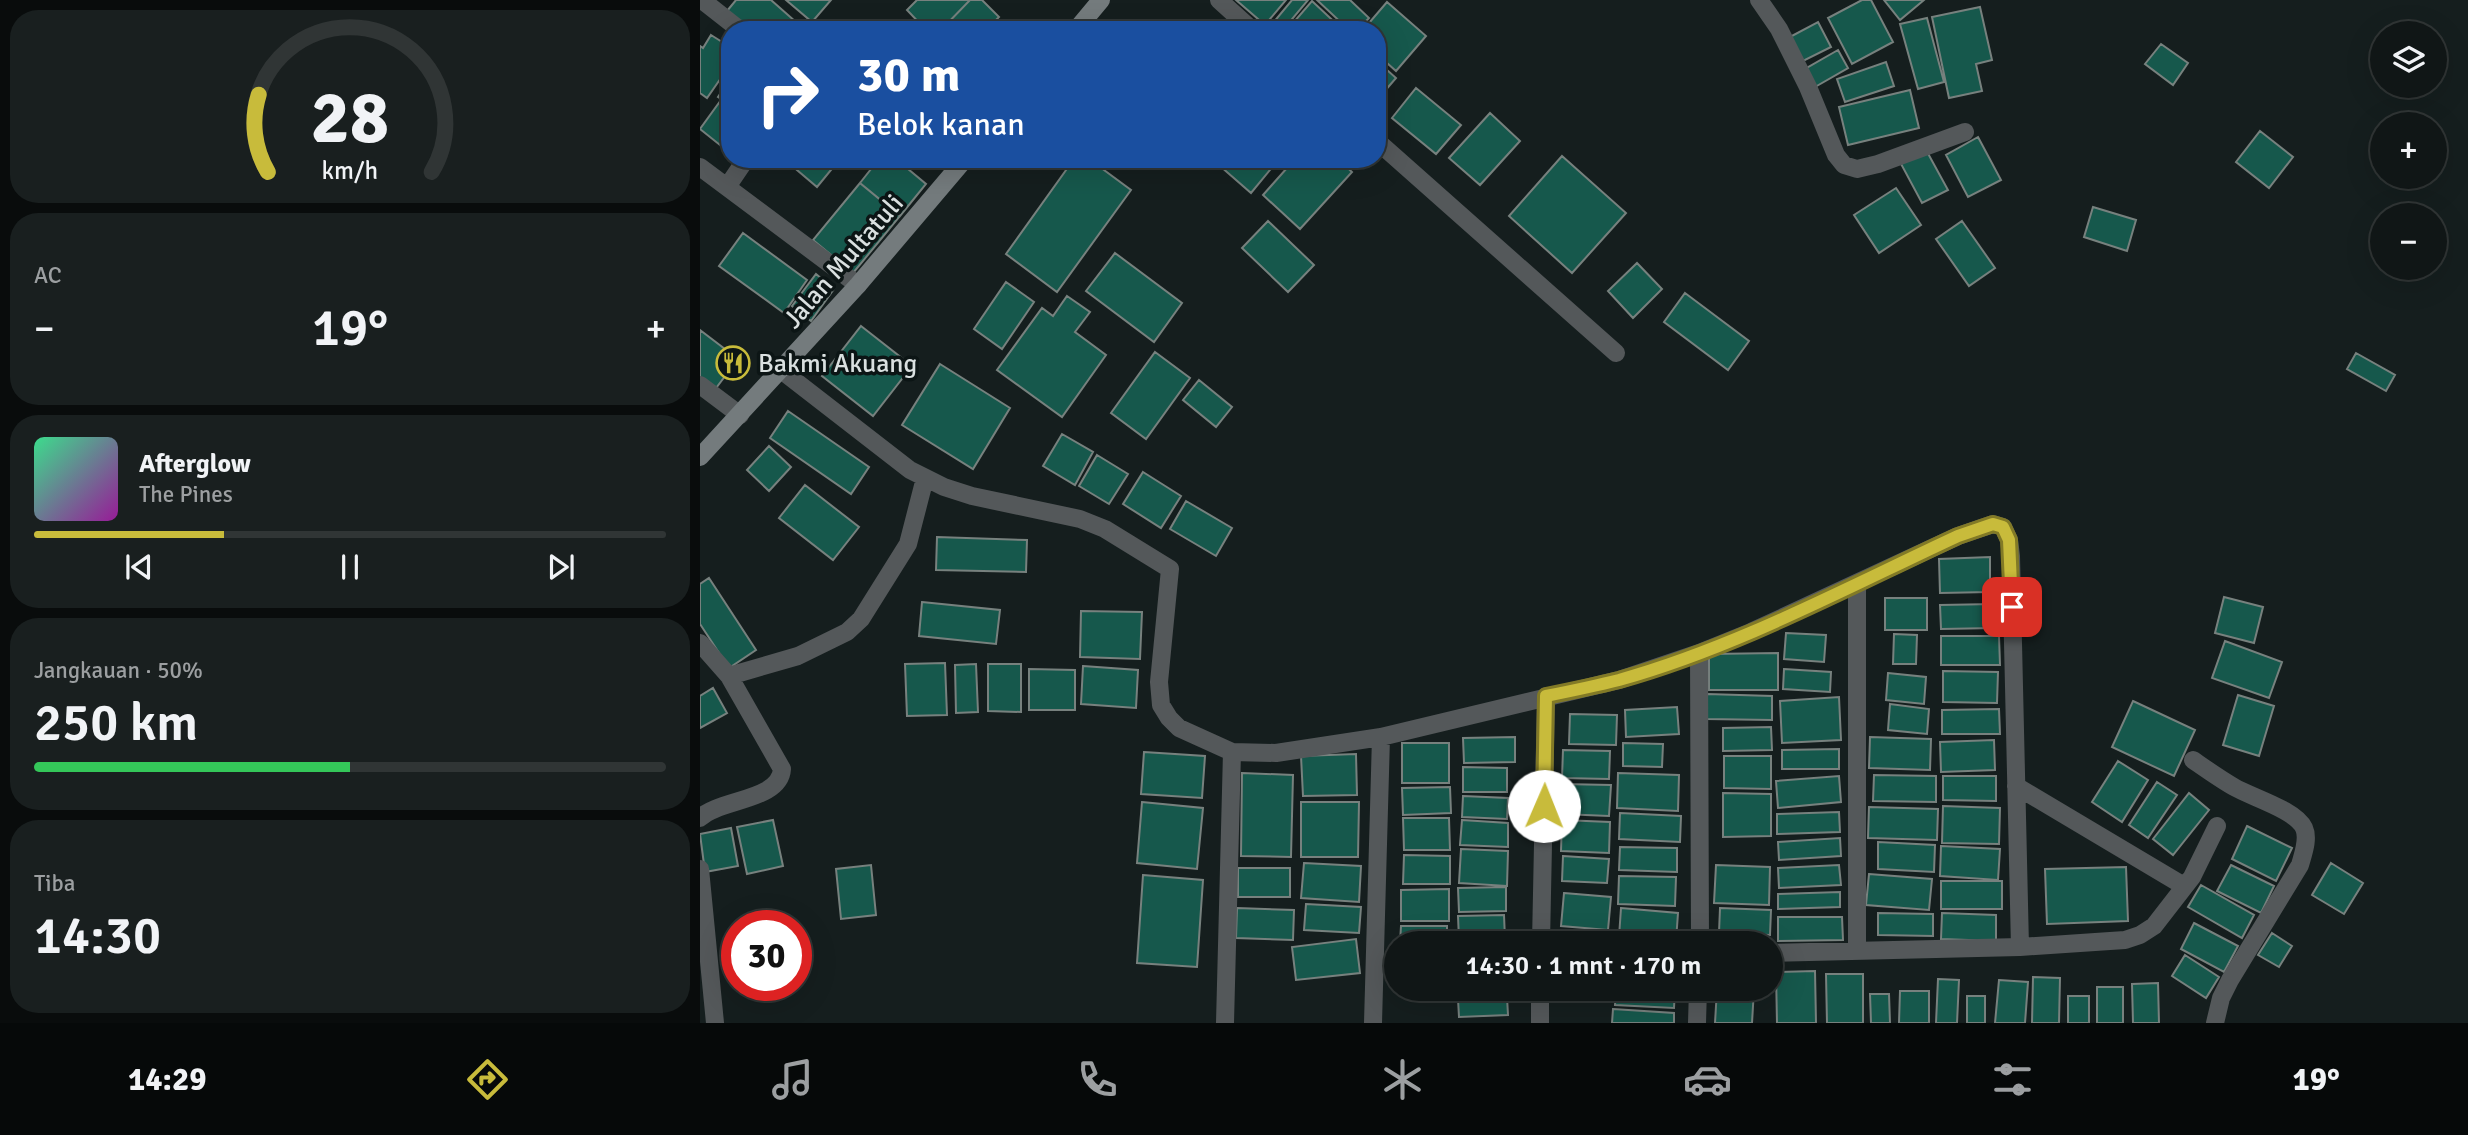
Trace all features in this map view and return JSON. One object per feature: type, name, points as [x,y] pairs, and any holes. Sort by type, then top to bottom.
[{"type":"main road","points":[[1084,21],[1101,0]]},
{"type":"main road","name":"Jalan Multatuli","points":[[700,457],[858,285],[957,168]]},
{"type":"street","points":[[702,0],[729,21]]},
{"type":"street","points":[[1219,0],[1242,21]]},
{"type":"street","points":[[1759,0],[1779,29],[1808,87],[1836,155],[1844,165],[1857,169],[1878,164],[1965,132]]},
{"type":"street","points":[[1386,149],[1616,353]]},
{"type":"street","points":[[700,167],[858,285]]},
{"type":"street","points":[[727,187],[740,168]]},
{"type":"street","points":[[781,370],[925,478],[972,496],[1080,519],[1105,529],[1170,569],[1159,682],[1161,705],[1179,728],[1232,752],[1276,752],[1381,737],[1619,680],[1751,632],[1958,536],[1993,524],[2003,527],[2009,540],[2011,556],[2020,947]]},
{"type":"street","points":[[700,385],[740,415]]},
{"type":"street","points":[[729,676],[798,656],[847,632],[861,619],[908,544],[925,478]]},
{"type":"street","points":[[1857,583],[1857,951]]},
{"type":"street","points":[[700,643],[729,676],[782,769],[782,777],[773,787],[713,810],[700,818]]},
{"type":"street","points":[[1699,653],[1700,931]]},
{"type":"street","points":[[1541,931],[1546,696]]},
{"type":"street","points":[[1373,1023],[1381,737]]},
{"type":"street","points":[[1225,1023],[1232,752]]},
{"type":"street","points":[[2193,760],[2235,788],[2283,810],[2299,821],[2305,829],[2306,845],[2300,865],[2230,980],[2221,998],[2215,1023]]},
{"type":"street","points":[[2016,786],[2184,886]]},
{"type":"street","points":[[1783,953],[2020,947],[2125,940],[2154,926],[2192,877],[2217,826]]},
{"type":"street","points":[[700,869],[715,1023]]},
{"type":"street","points":[[1540,1001],[1540,1023]]},
{"type":"street","points":[[1696,1023],[1697,1001]]},
{"type":"building","points":[[736,0],[771,0],[795,21],[738,21],[727,11]]},
{"type":"building","points":[[786,0],[831,0],[811,21]]},
{"type":"building","points":[[917,0],[970,0],[950,21],[917,21],[907,10]]},
{"type":"building","points":[[970,0],[982,0],[999,17],[995,21],[950,21]]},
{"type":"building","points":[[1236,0],[1286,0],[1268,21],[1260,21]]},
{"type":"building","points":[[1292,0],[1308,0],[1290,21],[1275,21]]},
{"type":"building","points":[[1317,0],[1350,0],[1369,18],[1366,21],[1339,21]]},
{"type":"building","points":[[1862,0],[1871,0],[1893,42],[1852,64],[1828,18]]},
{"type":"building","points":[[1884,0],[1924,0],[1900,20]]},
{"type":"building","points":[[1312,1],[1333,21],[1295,21]]},
{"type":"building","points":[[1387,2],[1426,36],[1396,71],[1386,62],[1386,21],[1371,21]]},
{"type":"building","points":[[1980,7],[1992,60],[1976,64],[1982,91],[1949,98],[1932,17]]},
{"type":"building","points":[[1927,18],[1944,82],[1918,89],[1900,24]]},
{"type":"building","points":[[1818,22],[1831,47],[1801,62],[1788,38]]},
{"type":"building","points":[[711,35],[721,41],[721,78],[707,98],[700,93],[700,46],[703,48]]},
{"type":"building","points":[[2161,44],[2188,63],[2173,85],[2145,64]]},
{"type":"building","points":[[1838,50],[1848,68],[1815,87],[1805,69]]},
{"type":"building","points":[[1886,62],[1894,86],[1845,102],[1837,79]]},
{"type":"building","points":[[1386,69],[1396,78],[1386,90]]},
{"type":"building","points":[[1416,88],[1461,125],[1436,154],[1392,118]]},
{"type":"building","points":[[1910,90],[1919,128],[1848,145],[1839,107]]},
{"type":"building","points":[[721,100],[721,146],[700,129]]},
{"type":"building","points":[[1490,113],[1520,141],[1480,185],[1449,158]]},
{"type":"building","points":[[2260,131],[2293,157],[2269,188],[2236,162]]},
{"type":"building","points":[[1978,137],[2001,180],[1968,197],[1946,155]]},
{"type":"building","points":[[1925,148],[1948,190],[1922,203],[1900,162]]},
{"type":"building","points":[[1562,156],[1626,213],[1572,273],[1509,216]]},
{"type":"building","points":[[795,168],[833,168],[817,187]]},
{"type":"building","points":[[872,168],[907,168],[926,184],[900,216],[860,183]]},
{"type":"building","points":[[1068,168],[1101,168],[1131,190],[1057,292],[1006,254]]},
{"type":"building","points":[[1222,168],[1272,168],[1251,193]]},
{"type":"building","points":[[1287,168],[1348,168],[1352,172],[1300,229],[1263,195]]},
{"type":"building","points":[[860,183],[900,216],[853,273],[813,240]]},
{"type":"building","points":[[1896,188],[1921,225],[1879,253],[1854,215]]},
{"type":"building","points":[[2093,207],[2136,220],[2127,251],[2084,237]]},
{"type":"building","points":[[1268,221],[1314,265],[1288,292],[1242,248]]},
{"type":"building","points":[[1962,221],[1995,268],[1969,286],[1936,239]]},
{"type":"building","points":[[743,233],[807,280],[784,313],[719,266]]},
{"type":"building","points":[[1115,253],[1182,303],[1154,342],[1086,291]]},
{"type":"building","points":[[1637,263],[1662,289],[1633,318],[1608,291]]},
{"type":"building","points":[[816,274],[834,289],[811,321],[792,306]]},
{"type":"building","points":[[1006,282],[1034,302],[1002,349],[974,329]]},
{"type":"building","points":[[1685,293],[1749,341],[1728,370],[1664,322]]},
{"type":"building","points":[[1067,296],[1090,312],[1075,332],[1106,355],[1062,417],[997,370],[1042,308],[1053,316]]},
{"type":"building","points":[[861,326],[912,366],[873,416],[822,376]]},
{"type":"building","points":[[700,330],[738,359],[713,392],[700,381]]},
{"type":"building","points":[[1155,352],[1190,378],[1146,439],[1111,413]]},
{"type":"building","points":[[2356,353],[2395,375],[2386,391],[2347,369]]},
{"type":"building","points":[[940,364],[1010,408],[973,469],[902,425]]},
{"type":"building","points":[[1199,380],[1232,407],[1216,427],[1183,400]]},
{"type":"building","points":[[788,411],[869,467],[851,494],[770,438]]},
{"type":"building","points":[[1062,434],[1093,452],[1075,485],[1043,466]]},
{"type":"building","points":[[769,446],[791,467],[769,491],[747,470]]},
{"type":"building","points":[[1097,455],[1128,474],[1109,504],[1079,486]]},
{"type":"building","points":[[1143,472],[1181,496],[1161,528],[1123,504]]},
{"type":"building","points":[[805,485],[859,527],[833,560],[779,518]]},
{"type":"building","points":[[1186,501],[1232,528],[1216,556],[1170,529]]},
{"type":"building","points":[[937,537],[1027,540],[1026,572],[936,570]]},
{"type":"building","points":[[1990,557],[1990,592],[1940,593],[1939,559]]},
{"type":"building","points":[[709,578],[756,650],[729,668],[700,624],[700,584]]},
{"type":"building","points":[[2224,597],[2263,607],[2254,643],[2215,633]]},
{"type":"building","points":[[1885,598],[1927,598],[1927,630],[1885,630]]},
{"type":"building","points":[[922,602],[1000,610],[996,644],[919,636]]},
{"type":"building","points":[[1994,604],[1995,628],[1941,629],[1940,605]]},
{"type":"building","points":[[1081,611],[1142,612],[1140,659],[1080,657]]},
{"type":"building","points":[[1786,633],[1826,635],[1824,662],[1784,659]]},
{"type":"building","points":[[1894,634],[1917,635],[1916,664],[1893,664]]},
{"type":"building","points":[[1941,636],[1999,636],[2000,665],[1941,665]]},
{"type":"building","points":[[2225,641],[2282,662],[2269,698],[2212,678]]},
{"type":"building","points":[[1778,653],[1778,690],[1709,690],[1709,654]]},
{"type":"building","points":[[945,663],[947,715],[907,716],[905,664]]},
{"type":"building","points":[[976,664],[978,712],[956,713],[955,665]]},
{"type":"building","points":[[988,664],[1021,664],[1021,712],[988,711]]},
{"type":"building","points":[[1083,666],[1138,670],[1136,708],[1081,704]]},
{"type":"building","points":[[1029,669],[1075,670],[1075,710],[1029,710]]},
{"type":"building","points":[[1784,669],[1831,672],[1830,692],[1783,689]]},
{"type":"building","points":[[1943,671],[1998,672],[1997,703],[1943,702]]},
{"type":"building","points":[[1888,673],[1926,677],[1924,704],[1886,700]]},
{"type":"building","points":[[713,688],[727,713],[700,728],[700,696]]},
{"type":"building","points":[[1707,694],[1772,696],[1772,720],[1706,719]]},
{"type":"building","points":[[2238,695],[2274,706],[2259,756],[2223,745]]},
{"type":"building","points":[[1839,697],[1841,740],[1782,743],[1780,701]]},
{"type":"building","points":[[2133,701],[2195,730],[2174,776],[2112,747]]},
{"type":"building","points":[[1890,704],[1929,709],[1927,734],[1888,730]]},
{"type":"building","points":[[1677,707],[1679,734],[1626,737],[1625,710]]},
{"type":"building","points":[[1999,709],[2000,734],[1942,734],[1942,710]]},
{"type":"building","points":[[1570,714],[1617,715],[1616,745],[1569,744]]},
{"type":"building","points":[[1771,727],[1772,750],[1723,751],[1723,728]]},
{"type":"building","points":[[1515,737],[1515,762],[1464,763],[1463,738]]},
{"type":"building","points":[[1870,737],[1931,739],[1930,770],[1869,768]]},
{"type":"building","points":[[1994,740],[1995,770],[1941,772],[1940,742]]},
{"type":"building","points":[[1402,743],[1449,743],[1449,783],[1402,783]]},
{"type":"building","points":[[1623,743],[1663,744],[1662,767],[1623,766]]},
{"type":"building","points":[[1839,749],[1839,769],[1782,769],[1782,750]]},
{"type":"building","points":[[1563,750],[1610,751],[1609,779],[1562,778]]},
{"type":"building","points":[[1144,752],[1205,756],[1202,798],[1141,794]]},
{"type":"building","points":[[1356,754],[1357,795],[1303,796],[1301,756]]},
{"type":"building","points":[[1724,756],[1771,756],[1771,789],[1724,788]]},
{"type":"building","points":[[2118,761],[2148,780],[2122,822],[2092,802]]},
{"type":"building","points":[[1463,767],[1507,768],[1507,792],[1463,792]]},
{"type":"building","points":[[1242,773],[1293,775],[1291,857],[1241,856]]},
{"type":"building","points":[[1618,773],[1679,775],[1678,811],[1617,808]]},
{"type":"building","points":[[1874,775],[1936,776],[1936,802],[1873,801]]},
{"type":"building","points":[[1839,776],[1841,802],[1778,808],[1776,781]]},
{"type":"building","points":[[1943,776],[1996,776],[1996,801],[1943,800]]},
{"type":"building","points":[[2157,782],[2177,795],[2148,838],[2129,825]]},
{"type":"building","points":[[1562,784],[1611,785],[1609,816],[1561,814]]},
{"type":"building","points":[[1450,787],[1451,813],[1403,815],[1402,788]]},
{"type":"building","points":[[1723,793],[1771,794],[1771,836],[1723,837]]},
{"type":"building","points":[[2189,793],[2209,810],[2173,855],[2153,839]]},
{"type":"building","points":[[1463,796],[1508,798],[1507,819],[1462,817]]},
{"type":"building","points":[[1142,802],[1203,808],[1197,869],[1137,863]]},
{"type":"building","points":[[1301,802],[1359,802],[1358,857],[1301,857]]},
{"type":"building","points":[[1943,806],[2000,808],[1999,844],[1942,843]]},
{"type":"building","points":[[1869,807],[1938,809],[1937,840],[1868,838]]},
{"type":"building","points":[[1839,812],[1840,832],[1777,834],[1777,814]]},
{"type":"building","points":[[1620,813],[1681,816],[1680,842],[1619,839]]},
{"type":"building","points":[[1403,818],[1449,818],[1450,850],[1404,850]]},
{"type":"building","points":[[773,820],[783,866],[747,874],[737,827]]},
{"type":"building","points":[[1462,820],[1508,823],[1508,847],[1460,845]]},
{"type":"building","points":[[1562,820],[1610,822],[1609,853],[1561,851]]},
{"type":"building","points":[[2247,826],[2292,848],[2276,881],[2232,859]]},
{"type":"building","points":[[731,828],[738,866],[705,872],[700,834]]},
{"type":"building","points":[[1840,838],[1841,856],[1779,860],[1778,842]]},
{"type":"building","points":[[1878,842],[1935,845],[1934,872],[1878,869]]},
{"type":"building","points":[[1941,846],[2000,849],[1998,880],[1940,876]]},
{"type":"building","points":[[1620,847],[1677,848],[1677,872],[1619,870]]},
{"type":"building","points":[[1461,849],[1508,851],[1507,886],[1459,883]]},
{"type":"building","points":[[1404,855],[1450,856],[1450,884],[1403,884]]},
{"type":"building","points":[[1563,856],[1609,859],[1607,883],[1562,881]]},
{"type":"building","points":[[1304,863],[1361,866],[1359,902],[1301,898]]},
{"type":"building","points":[[2331,863],[2363,883],[2344,914],[2312,895]]},
{"type":"building","points":[[871,865],[876,915],[841,919],[836,869]]},
{"type":"building","points":[[1716,865],[1770,867],[1769,905],[1714,903]]},
{"type":"building","points":[[1839,865],[1841,885],[1779,888],[1778,868]]},
{"type":"building","points":[[2231,865],[2274,886],[2261,913],[2217,891]]},
{"type":"building","points":[[2126,867],[2128,921],[2047,924],[2045,869]]},
{"type":"building","points":[[1238,868],[1290,868],[1290,897],[1238,897]]},
{"type":"building","points":[[1869,874],[1932,879],[1929,910],[1866,905]]},
{"type":"building","points":[[1143,875],[1203,880],[1197,967],[1137,963]]},
{"type":"building","points":[[1619,876],[1676,877],[1675,906],[1618,904]]},
{"type":"building","points":[[1941,881],[2002,881],[2002,909],[1941,909]]},
{"type":"building","points":[[2201,885],[2254,915],[2242,938],[2188,907]]},
{"type":"building","points":[[1506,887],[1506,911],[1459,912],[1458,888]]},
{"type":"building","points":[[1449,889],[1449,921],[1401,921],[1401,890]]},
{"type":"building","points":[[1840,892],[1840,907],[1778,909],[1778,894]]},
{"type":"building","points":[[1564,893],[1611,897],[1608,930],[1561,926]]},
{"type":"building","points":[[1306,904],[1361,907],[1359,933],[1304,930]]},
{"type":"building","points":[[1237,908],[1294,910],[1293,940],[1236,938]]},
{"type":"building","points":[[1621,908],[1678,913],[1677,931],[1619,931]]},
{"type":"building","points":[[1720,908],[1771,910],[1770,931],[1719,931]]},
{"type":"building","points":[[1878,913],[1933,914],[1933,936],[1878,935]]},
{"type":"building","points":[[1942,913],[1996,915],[1996,941],[1941,939]]},
{"type":"building","points":[[1504,915],[1505,931],[1459,931],[1458,916]]},
{"type":"building","points":[[1778,917],[1842,917],[1843,940],[1783,941],[1783,931],[1778,931]]},
{"type":"building","points":[[2194,923],[2238,946],[2224,972],[2181,949]]},
{"type":"building","points":[[1401,926],[1447,926],[1447,931],[1401,931]]},
{"type":"building","points":[[2272,933],[2292,946],[2279,967],[2258,955]]},
{"type":"building","points":[[1356,939],[1360,973],[1296,980],[1292,947]]},
{"type":"building","points":[[2185,955],[2219,977],[2206,998],[2172,976]]},
{"type":"building","points":[[1815,971],[1816,1023],[1777,1023],[1777,1001],[1783,1001],[1783,972]]},
{"type":"building","points":[[1826,974],[1863,974],[1863,1023],[1827,1023]]},
{"type":"building","points":[[2033,977],[2060,978],[2059,1023],[2032,1023]]},
{"type":"building","points":[[1938,979],[1959,980],[1957,1023],[1936,1023]]},
{"type":"building","points":[[1999,980],[2028,982],[2025,1023],[1995,1023]]},
{"type":"building","points":[[2158,983],[2159,1023],[2133,1023],[2132,984]]},
{"type":"building","points":[[2097,987],[2123,987],[2123,1023],[2097,1023]]},
{"type":"building","points":[[1900,991],[1929,991],[1929,1023],[1899,1023]]},
{"type":"building","points":[[1870,994],[1889,994],[1890,1023],[1871,1023]]},
{"type":"building","points":[[1967,996],[1985,996],[1985,1023],[1967,1023]]},
{"type":"building","points":[[2068,996],[2089,996],[2089,1023],[2068,1023]]},
{"type":"building","points":[[1458,1001],[1507,1001],[1508,1015],[1459,1017]]},
{"type":"building","points":[[1615,1001],[1674,1001],[1674,1008],[1615,1005]]},
{"type":"building","points":[[1716,1001],[1753,1001],[1752,1023],[1715,1023]]},
{"type":"building","points":[[1613,1009],[1674,1013],[1674,1023],[1612,1023]]},
{"type":"place","name":"Bakmi Akuang","points":[[733,363]]},
{"type":"route","points":[[1544,806],[1546,696],[1619,680],[1699,653],[1751,632],[1958,536],[1993,524],[2003,527],[2009,540],[2012,607]]}]
